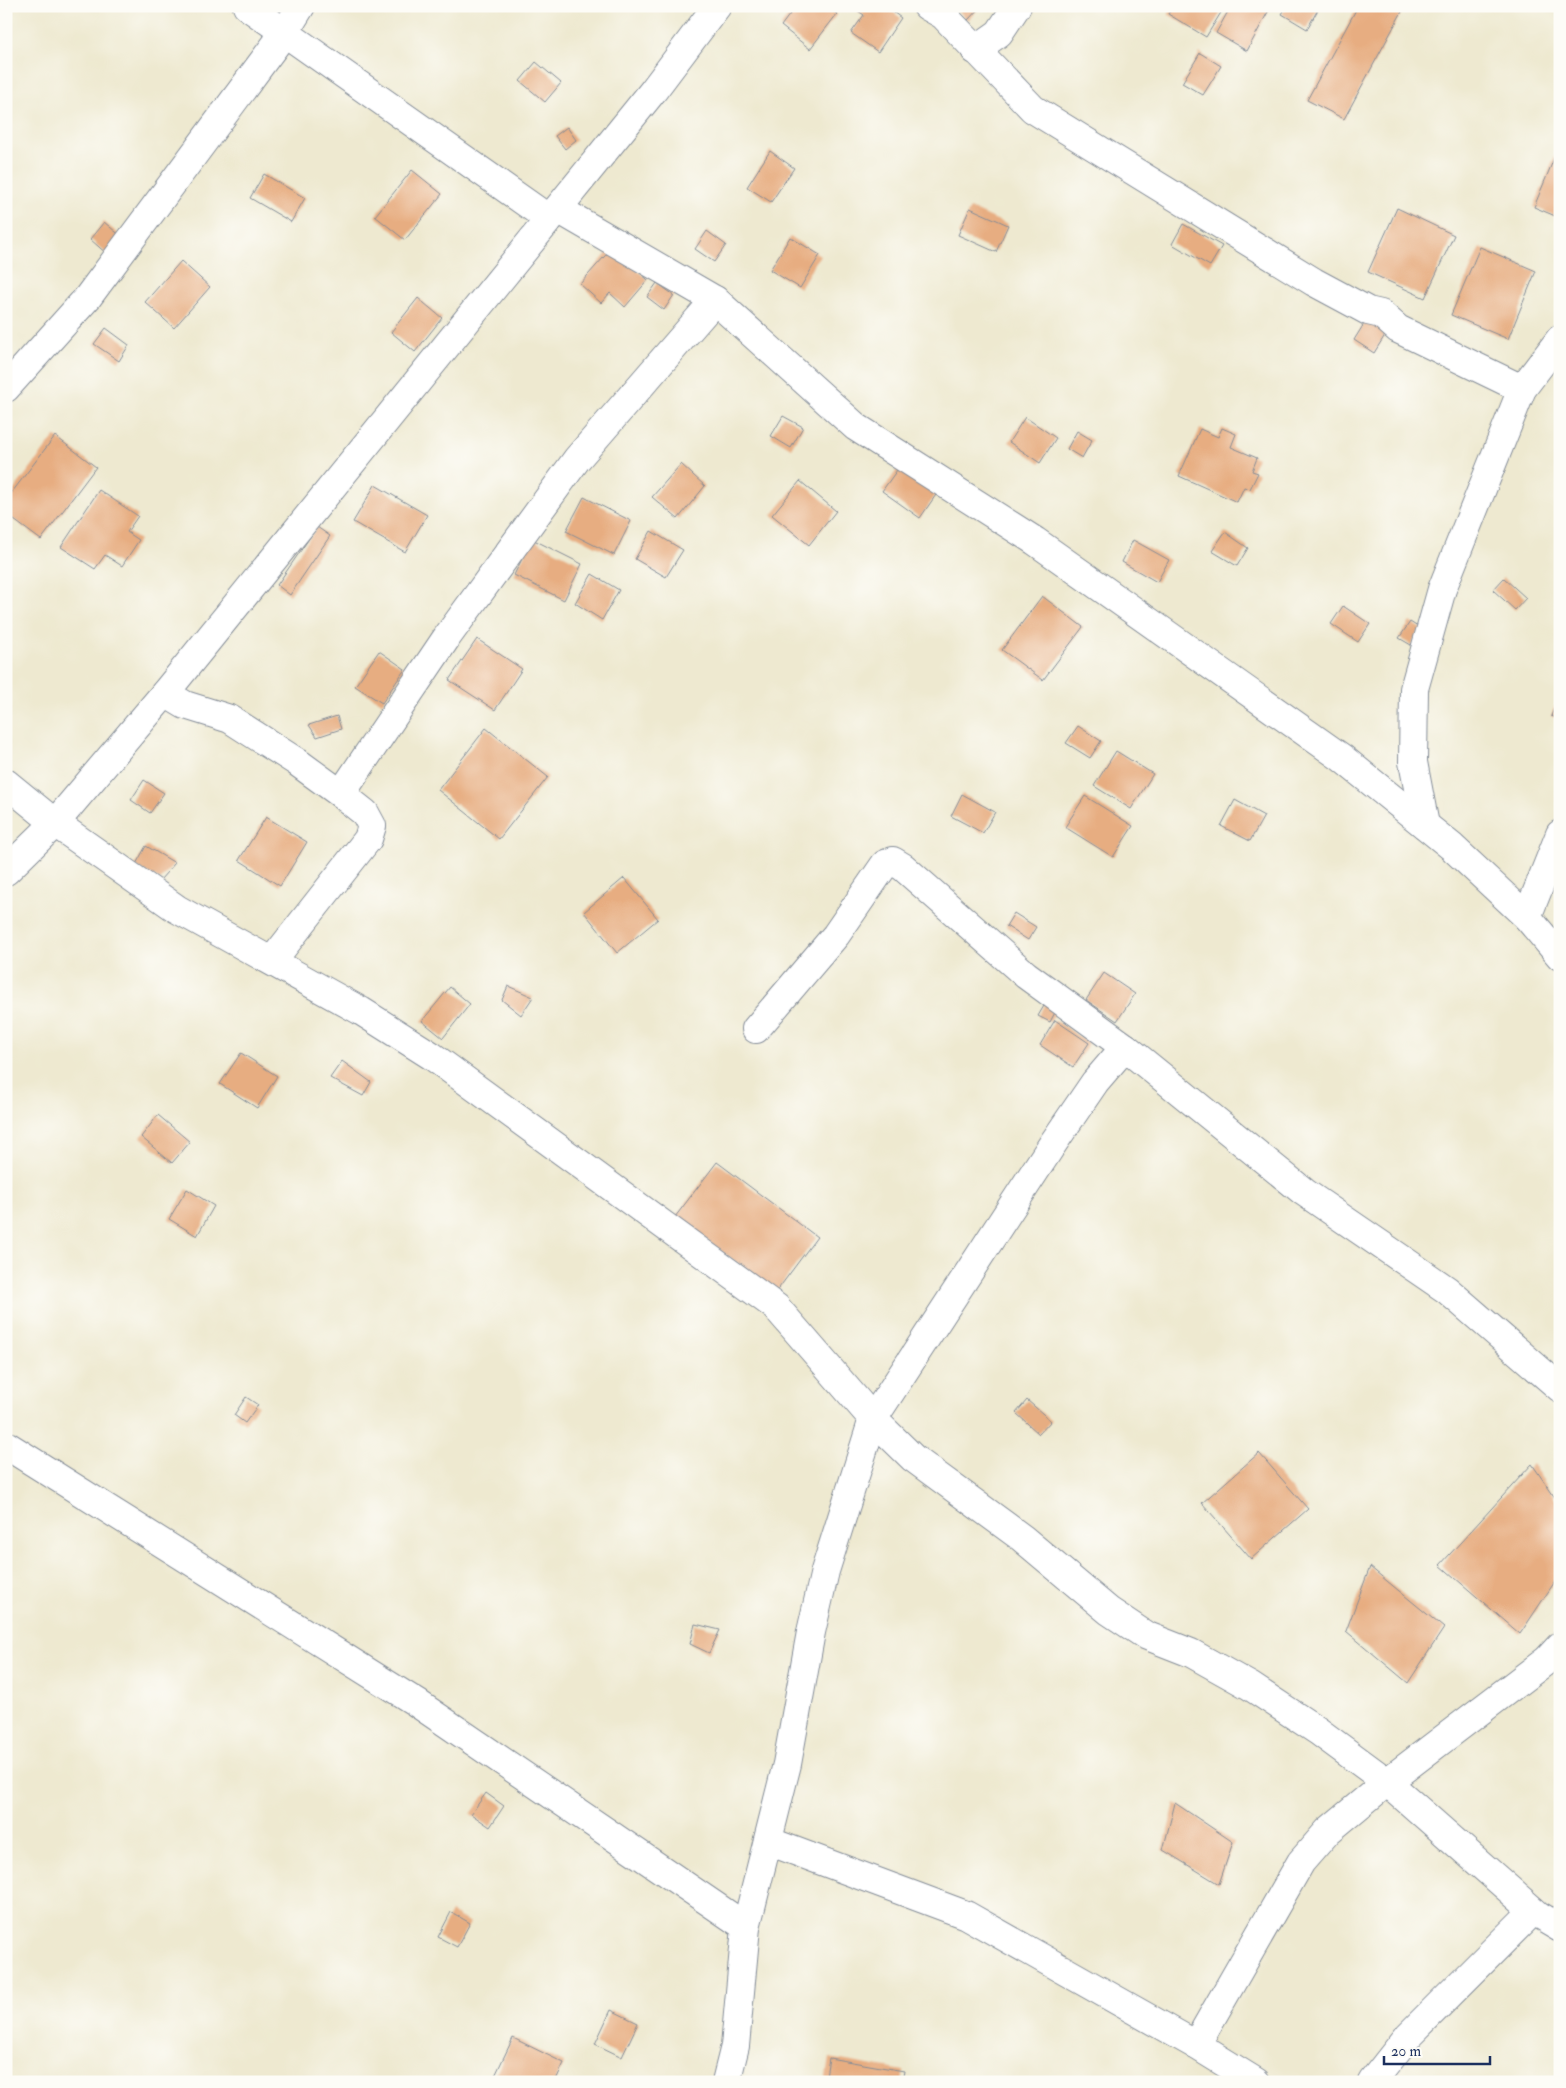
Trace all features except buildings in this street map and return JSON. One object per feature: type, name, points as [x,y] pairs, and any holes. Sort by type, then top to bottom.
[{"type":"street","points":[[247,6],[554,214],[715,300],[856,427],[1035,542],[1342,758],[1425,825],[1528,917],[1560,956]]},
{"type":"street","points":[[6,388],[88,297],[285,32],[301,6]]},
{"type":"street","points":[[6,871],[55,823],[165,693],[653,92],[717,6]]},
{"type":"street","points":[[927,6],[943,15],[1033,109],[1314,282],[1368,310],[1381,314],[1398,329],[1522,389]]},
{"type":"street","points":[[975,50],[999,32],[1017,6]]},
{"type":"street","points":[[341,794],[447,637],[577,459],[715,300]]},
{"type":"street","points":[[1425,825],[1413,762],[1414,689],[1442,589],[1522,389],[1560,338]]},
{"type":"street","points":[[165,693],[185,705],[230,718],[297,762],[341,794],[365,813],[372,826],[368,839],[272,962]]},
{"type":"street","points":[[6,783],[55,823],[177,909],[361,1010],[432,1056],[776,1307],[874,1418],[913,1458],[1022,1538],[1110,1611],[1145,1635],[1191,1653],[1250,1686],[1318,1731],[1387,1782],[1533,1911],[1560,1928]]},
{"type":"street","points":[[1528,917],[1560,834]]},
{"type":"street","points":[[756,1030],[836,936],[886,864],[893,861],[902,866],[1026,975],[1125,1047],[1304,1192],[1447,1290],[1560,1388]]},
{"type":"street","points":[[726,2082],[735,2046],[746,1927],[787,1764],[811,1632],[826,1571],[874,1418],[1054,1142],[1096,1082],[1125,1047]]},
{"type":"street","points":[[6,1445],[417,1703],[746,1927]]},
{"type":"street","points":[[1196,2045],[1301,1862],[1328,1832],[1387,1782],[1547,1660],[1560,1646]]},
{"type":"street","points":[[768,1841],[895,1887],[966,1916],[1196,2045],[1256,2082]]},
{"type":"street","points":[[1372,2082],[1409,2035],[1533,1911]]}]
